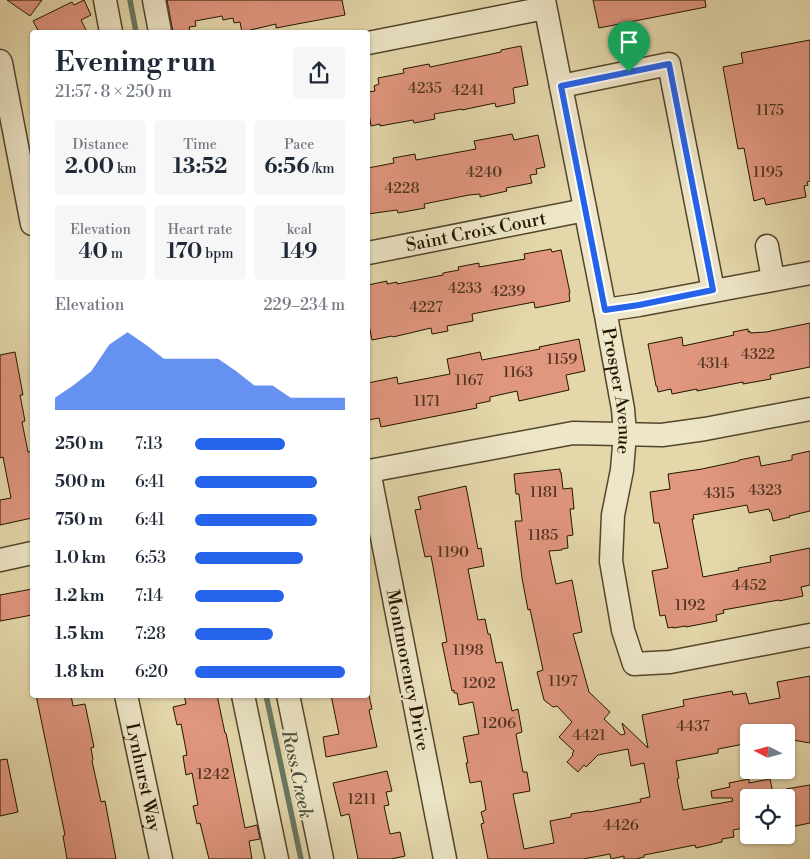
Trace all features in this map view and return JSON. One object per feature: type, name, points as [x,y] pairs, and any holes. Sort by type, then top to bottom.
[{"type":"street","points":[[105,0],[112,30]]},
{"type":"street","points":[[154,0],[160,30]]},
{"type":"street","points":[[370,43],[545,4]]},
{"type":"street","name":"Prosper Avenue","points":[[545,4],[623,409],[625,434],[622,470],[613,515],[611,560],[623,630],[634,664],[670,662],[810,635]]},
{"type":"street","points":[[0,62],[30,214]]},
{"type":"street","points":[[561,86],[669,64],[712,290]]},
{"type":"street","name":"Saint Croix Court","points":[[370,253],[585,210]]},
{"type":"street","points":[[767,246],[773,279]]},
{"type":"street","points":[[605,310],[810,273]]},
{"type":"street","points":[[625,434],[662,435],[810,409]]},
{"type":"street","name":"Montmorency Drive","points":[[370,471],[574,433],[625,434]]},
{"type":"street","name":"Montmorency Drive","points":[[370,476],[445,859]]},
{"type":"street","points":[[0,560],[30,553]]},
{"type":"street","name":"Lynhurst Way","points":[[127,698],[160,859]]},
{"type":"street","points":[[244,698],[277,859]]},
{"type":"street","points":[[289,698],[322,859]]},
{"type":"building","points":[[7,0],[42,0],[30,16]]},
{"type":"building","points":[[84,0],[91,15],[81,20],[86,30],[38,30],[33,21],[72,2],[74,5]]},
{"type":"building","points":[[167,0],[342,0],[345,15],[276,28],[276,24],[250,30],[242,30],[240,22],[234,23],[233,18],[223,20],[222,16],[195,21],[196,26],[189,27],[190,30],[173,30]]},
{"type":"building","points":[[593,0],[705,0],[706,7],[599,28]]},
{"type":"building","points":[[810,40],[810,181],[807,182],[808,185],[804,186],[806,197],[766,205],[764,198],[754,201],[744,148],[738,149],[723,67],[743,63],[741,53]]},
{"type":"building","points":[[521,46],[528,85],[513,88],[515,103],[496,107],[495,103],[434,114],[435,119],[414,123],[413,120],[371,126],[370,92],[375,91],[374,86],[379,84],[378,78],[404,73],[403,69],[429,64],[430,67],[501,52],[501,50]]},
{"type":"building","points":[[512,134],[514,140],[538,135],[545,167],[536,169],[537,174],[530,175],[532,183],[506,188],[507,191],[480,197],[480,194],[469,195],[424,204],[425,208],[398,213],[397,210],[370,214],[370,168],[394,163],[393,158],[415,154],[416,160],[476,149],[474,141]]},
{"type":"building","points":[[551,249],[552,252],[561,250],[570,301],[535,308],[534,302],[472,314],[473,321],[447,326],[448,331],[432,334],[431,328],[372,340],[370,330],[370,285],[387,281],[387,284],[397,282],[397,284],[443,275],[443,273],[459,270],[458,267],[479,263],[479,267],[525,259],[524,254]]},
{"type":"building","points":[[810,323],[810,367],[770,375],[771,379],[743,384],[743,382],[672,394],[671,389],[658,392],[648,344],[682,337],[683,346],[734,335],[733,332],[748,329],[750,333],[766,332]]},
{"type":"building","points":[[579,339],[585,371],[566,375],[569,390],[519,401],[517,391],[490,397],[490,401],[476,404],[477,408],[381,427],[379,418],[370,420],[370,383],[397,377],[398,384],[450,374],[447,359],[480,352],[482,360],[540,349],[539,347]]},
{"type":"building","points":[[15,352],[23,395],[20,395],[25,421],[22,422],[28,452],[30,452],[30,518],[0,525],[0,500],[11,498],[3,457],[0,458],[0,355]]},
{"type":"building","points":[[810,451],[810,511],[773,521],[769,509],[749,513],[747,505],[693,515],[694,519],[692,519],[703,577],[771,562],[770,556],[810,548],[810,585],[801,587],[803,596],[723,610],[724,613],[716,615],[717,621],[686,627],[668,628],[665,615],[660,616],[652,571],[668,568],[659,523],[654,523],[650,492],[670,489],[668,474],[702,469],[759,456],[761,466],[792,460],[792,455]]},
{"type":"building","points":[[560,469],[563,489],[572,488],[574,509],[570,509],[573,535],[567,536],[568,548],[549,551],[556,584],[572,580],[582,632],[573,634],[589,692],[610,712],[604,719],[621,735],[625,734],[622,723],[648,748],[642,715],[684,706],[683,700],[732,691],[733,695],[746,693],[749,704],[780,698],[777,682],[810,676],[810,743],[795,740],[795,724],[740,724],[740,745],[718,749],[718,753],[676,761],[679,778],[677,779],[683,810],[733,801],[732,798],[712,798],[711,791],[730,787],[729,783],[749,779],[749,783],[770,779],[772,789],[740,789],[740,829],[733,830],[734,837],[696,848],[695,845],[644,855],[644,857],[636,859],[624,859],[624,856],[611,859],[610,854],[583,859],[488,859],[481,824],[484,823],[481,812],[486,810],[481,781],[470,783],[463,737],[479,734],[473,702],[459,705],[457,693],[454,693],[454,690],[452,691],[442,643],[447,642],[431,556],[425,557],[415,510],[421,509],[418,497],[466,486],[478,549],[481,548],[484,566],[468,569],[478,620],[485,619],[496,663],[502,662],[512,711],[518,709],[522,732],[516,734],[523,772],[527,772],[530,791],[513,794],[524,849],[554,843],[550,821],[571,817],[571,814],[641,802],[640,799],[650,797],[644,763],[631,766],[628,749],[598,755],[578,772],[567,762],[574,751],[559,737],[572,722],[557,706],[553,707],[544,700],[537,672],[543,670],[522,578],[515,521],[522,521],[519,494],[516,494],[514,474]]},
{"type":"building","points":[[30,589],[30,615],[0,621],[0,595]]},
{"type":"building","points":[[37,698],[72,698],[73,706],[85,704],[94,747],[91,748],[92,761],[101,802],[105,801],[116,859],[67,859],[63,836],[65,835]]},
{"type":"building","points":[[185,698],[218,698],[245,828],[257,825],[260,839],[249,841],[252,859],[209,859],[200,823],[197,824],[193,806],[198,805],[192,773],[186,775],[183,756],[187,755],[181,724],[177,725],[173,707],[186,704]]},
{"type":"building","points":[[332,698],[370,698],[372,709],[369,710],[377,747],[326,757],[323,737],[339,734]]},
{"type":"building","points":[[7,759],[18,812],[0,816],[0,760]]},
{"type":"building","points":[[387,771],[392,791],[386,792],[389,805],[384,806],[390,834],[400,832],[405,856],[391,859],[358,859],[349,814],[341,816],[333,783]]},
{"type":"building","points":[[810,785],[810,823],[795,826],[795,789],[786,789]]},
{"type":"waterway","name":"Ross Creek","points":[[130,0],[136,30]]},
{"type":"waterway","name":"Ross Creek","points":[[267,698],[301,859]]},
{"type":"route","points":[[669,64],[713,290],[605,310],[561,86],[629,72],[669,64]]}]
